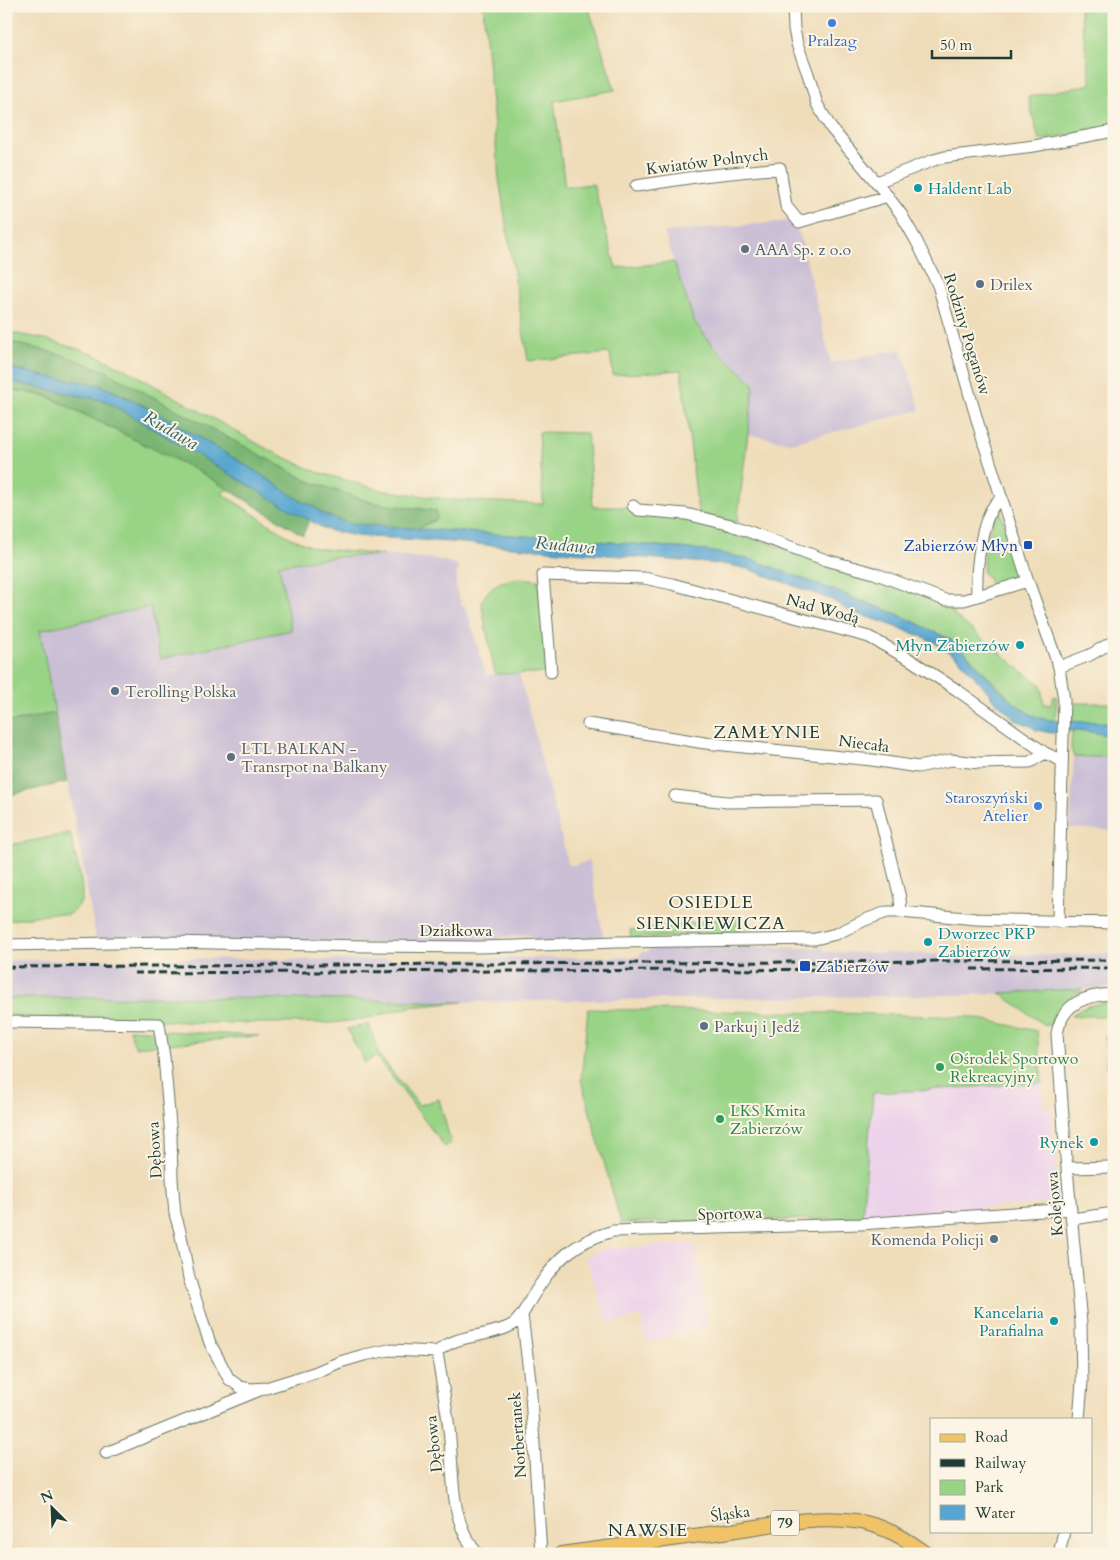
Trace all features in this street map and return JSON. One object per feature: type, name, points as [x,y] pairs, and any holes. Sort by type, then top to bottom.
[{"type":"main road","name":"Śląska","points":[[561,1554],[637,1549],[782,1523],[835,1519],[857,1521],[884,1528],[912,1543],[927,1554]]},
{"type":"street","name":"Rodziny Poganów","points":[[792,6],[797,44],[817,104],[831,128],[888,196],[913,234],[938,285],[982,437],[1028,581],[1059,667],[1064,700],[1058,922]]},
{"type":"street","points":[[877,182],[945,157],[1034,146],[1114,131]]},
{"type":"street","name":"Kwiatów Polnych","points":[[636,186],[702,176],[780,168],[786,206],[799,222],[888,196]]},
{"type":"street","points":[[977,596],[977,563],[987,521],[994,505],[1002,498]]},
{"type":"street","points":[[634,506],[638,510],[686,514],[731,525],[826,560],[874,573],[945,600],[964,600],[1028,581]]},
{"type":"street","name":"Nad Wodą","points":[[551,672],[543,575],[644,578],[869,637],[957,690],[1045,753],[1063,755]]},
{"type":"street","points":[[1059,667],[1090,656],[1114,641]]},
{"type":"street","name":"Niecała","points":[[588,724],[705,743],[872,760],[918,767],[951,760],[979,763],[1030,762],[1045,753]]},
{"type":"street","points":[[676,796],[743,802],[876,800],[900,898],[901,912],[976,919],[1114,924]]},
{"type":"street","name":"Działkowa","points":[[6,944],[169,942],[488,947],[616,942],[815,939],[836,934],[878,914],[901,912]]},
{"type":"street","name":"Kolejowa","points":[[1079,1418],[1082,1382],[1081,1323],[1057,1034],[1063,1015],[1074,1003],[1090,996],[1114,994]]},
{"type":"street","name":"Dębowa","points":[[6,1022],[159,1024],[170,1128],[175,1214],[190,1278],[205,1330],[229,1379],[240,1387]]},
{"type":"street","points":[[1067,1168],[1114,1167]]},
{"type":"street","name":"Sportowa","points":[[437,1352],[443,1347],[466,1338],[512,1324],[522,1315],[552,1267],[576,1246],[613,1231],[843,1225],[1114,1213]]},
{"type":"street","name":"Norbertanek","points":[[522,1315],[530,1380],[541,1554]]},
{"type":"street","points":[[106,1452],[266,1388],[314,1373],[340,1362],[389,1350],[437,1352]]},
{"type":"street","name":"Dębowa","points":[[437,1352],[449,1426],[457,1513],[463,1530],[478,1554]]},
{"type":"street","points":[[226,1405],[240,1387],[251,1389],[266,1388]]},
{"type":"street","points":[[1059,1554],[1064,1532]]},
{"type":"street","points":[[6,1549],[8,1554]]},
{"type":"shaded area","points":[[792,221],[800,235],[831,363],[902,349],[920,410],[791,443],[747,434],[754,384],[713,346],[694,321],[664,232]]},
{"type":"shaded area","points":[[384,555],[438,559],[458,565],[456,587],[461,604],[466,607],[486,675],[519,673],[569,866],[589,861],[604,939],[534,943],[530,935],[502,937],[494,945],[96,939],[40,630],[150,607],[160,659],[279,565],[335,557]]},
{"type":"shaded area","points":[[1074,757],[1114,757],[1114,831],[1070,828]]},
{"type":"shaded area","points":[[651,947],[824,948],[824,952],[990,955],[1114,954],[1114,987],[963,995],[463,1002],[173,997],[6,998],[6,960],[639,957],[641,952],[648,952]]},
{"type":"shaded area","points":[[1042,1083],[1043,1107],[1051,1107],[1061,1202],[862,1217],[873,1093]]},
{"type":"shaded area","points":[[694,1244],[708,1324],[647,1343],[641,1316],[608,1323],[586,1257],[604,1249]]},
{"type":"green space","points":[[483,6],[588,6],[615,90],[554,101],[565,187],[593,184],[616,268],[674,262],[694,321],[713,346],[754,384],[737,523],[698,513],[681,370],[613,375],[610,353],[528,361],[499,179]]},
{"type":"green space","points":[[1079,6],[1114,6],[1114,127],[1039,140],[1028,97],[1091,84]]},
{"type":"green space","points":[[6,332],[45,339],[91,353],[127,370],[269,450],[317,472],[381,490],[452,500],[543,504],[539,432],[587,433],[593,507],[629,507],[691,517],[952,606],[954,615],[1041,685],[1044,704],[1051,705],[1054,696],[1057,697],[1055,721],[1038,718],[1017,706],[951,640],[902,616],[753,560],[702,550],[417,529],[437,519],[436,511],[373,503],[308,481],[105,371],[63,355],[6,341]]},
{"type":"green space","points":[[6,341],[63,355],[105,371],[308,481],[373,503],[436,511],[437,519],[417,529],[350,524],[325,515],[249,467],[131,399],[100,385],[44,376],[6,367]]},
{"type":"green space","points":[[6,381],[106,401],[309,520],[303,535],[200,472],[47,396],[6,389]]},
{"type":"green space","points":[[6,389],[47,396],[200,472],[230,489],[221,493],[289,537],[315,548],[384,555],[335,557],[279,565],[291,630],[160,659],[150,607],[40,630],[55,713],[6,723]]},
{"type":"green space","points":[[997,511],[1000,512],[1018,570],[1011,581],[1004,584],[990,582],[983,572],[984,546]]},
{"type":"green space","points":[[519,578],[539,580],[547,673],[495,674],[481,602],[497,584]]},
{"type":"green space","points":[[1073,703],[1114,703],[1114,723],[1072,722]]},
{"type":"green space","points":[[55,713],[67,782],[6,796],[6,723]]},
{"type":"green space","points":[[1079,730],[1114,736],[1114,757],[1074,757],[1071,749],[1072,731]]},
{"type":"green space","points":[[70,833],[81,882],[82,897],[79,905],[68,915],[52,913],[6,921],[6,846]]},
{"type":"green space","points":[[739,916],[741,935],[631,938],[630,930]]},
{"type":"green space","points":[[1081,989],[1082,991],[1062,1004],[1052,1026],[1043,1024],[1000,993]]},
{"type":"green space","points":[[173,997],[463,1002],[410,1007],[364,1019],[332,1023],[198,1023],[128,1018],[6,1018],[6,998]]},
{"type":"green space","points":[[1114,1002],[1114,1016],[1071,1016],[1091,1005]]},
{"type":"green space","points":[[588,1009],[970,1017],[1037,1031],[1042,1083],[873,1093],[862,1217],[621,1223],[581,1080]]},
{"type":"green space","points":[[369,1024],[379,1055],[419,1105],[439,1099],[451,1143],[445,1147],[376,1056],[365,1063],[347,1029]]},
{"type":"green space","points":[[129,1029],[259,1036],[135,1047]]},
{"type":"green space","points":[[1105,1035],[1114,1035],[1114,1067],[1106,1067]]},
{"type":"water","name":"Rudawa","points":[[6,367],[44,376],[100,385],[156,412],[325,515],[350,524],[702,550],[753,560],[902,616],[951,640],[1009,698],[1030,714],[1058,721],[1114,723],[1114,736],[1079,730],[1051,733],[1036,730],[1029,725],[1017,721],[991,697],[959,659],[935,643],[880,621],[850,612],[832,600],[748,569],[730,565],[356,536],[331,531],[265,495],[106,401],[6,381]]},
{"type":"railway","points":[[6,967],[1114,960]]},
{"type":"railway","points":[[971,969],[1114,968]]},
{"type":"railway","points":[[134,973],[879,969]]},
{"type":"place","name":"Pralzag","points":[[832,23]]},
{"type":"place","name":"Haldent Lab","points":[[918,188]]},
{"type":"place","name":"AAA Sp. z o.o","points":[[745,249]]},
{"type":"place","name":"Drilex","points":[[980,284]]},
{"type":"place","name":"Zabierzów Młyn","points":[[1028,545]]},
{"type":"place","name":"Młyn Zabierzów","points":[[1020,645]]},
{"type":"place","name":"Terolling Polska","points":[[115,691]]},
{"type":"place","name":"LTL BALKAN - Transrpot na Balkany","points":[[231,757]]},
{"type":"place","name":"Staroszyński Atelier","points":[[1038,806]]},
{"type":"place","name":"Dworzec PKP Zabierzów","points":[[928,942]]},
{"type":"place","name":"Zabierzów","points":[[805,966]]},
{"type":"place","name":"Parkuj i Jedź","points":[[704,1026]]},
{"type":"place","name":"Ośrodek Sportowo Rekreacyjny","points":[[940,1067]]},
{"type":"place","name":"LKS Kmita Zabierzów","points":[[720,1119]]},
{"type":"place","name":"Rynek","points":[[1094,1142]]},
{"type":"place","name":"Komenda Policji","points":[[994,1239]]},
{"type":"place","name":"Kancelaria Parafialna","points":[[1054,1321]]},
{"type":"district","name":"ZAMŁYNIE","points":[[767,732]]},
{"type":"district","name":"OSIEDLE SIENKIEWICZA","points":[[711,912]]},
{"type":"district","name":"NAWSIE","points":[[648,1530]]}]
